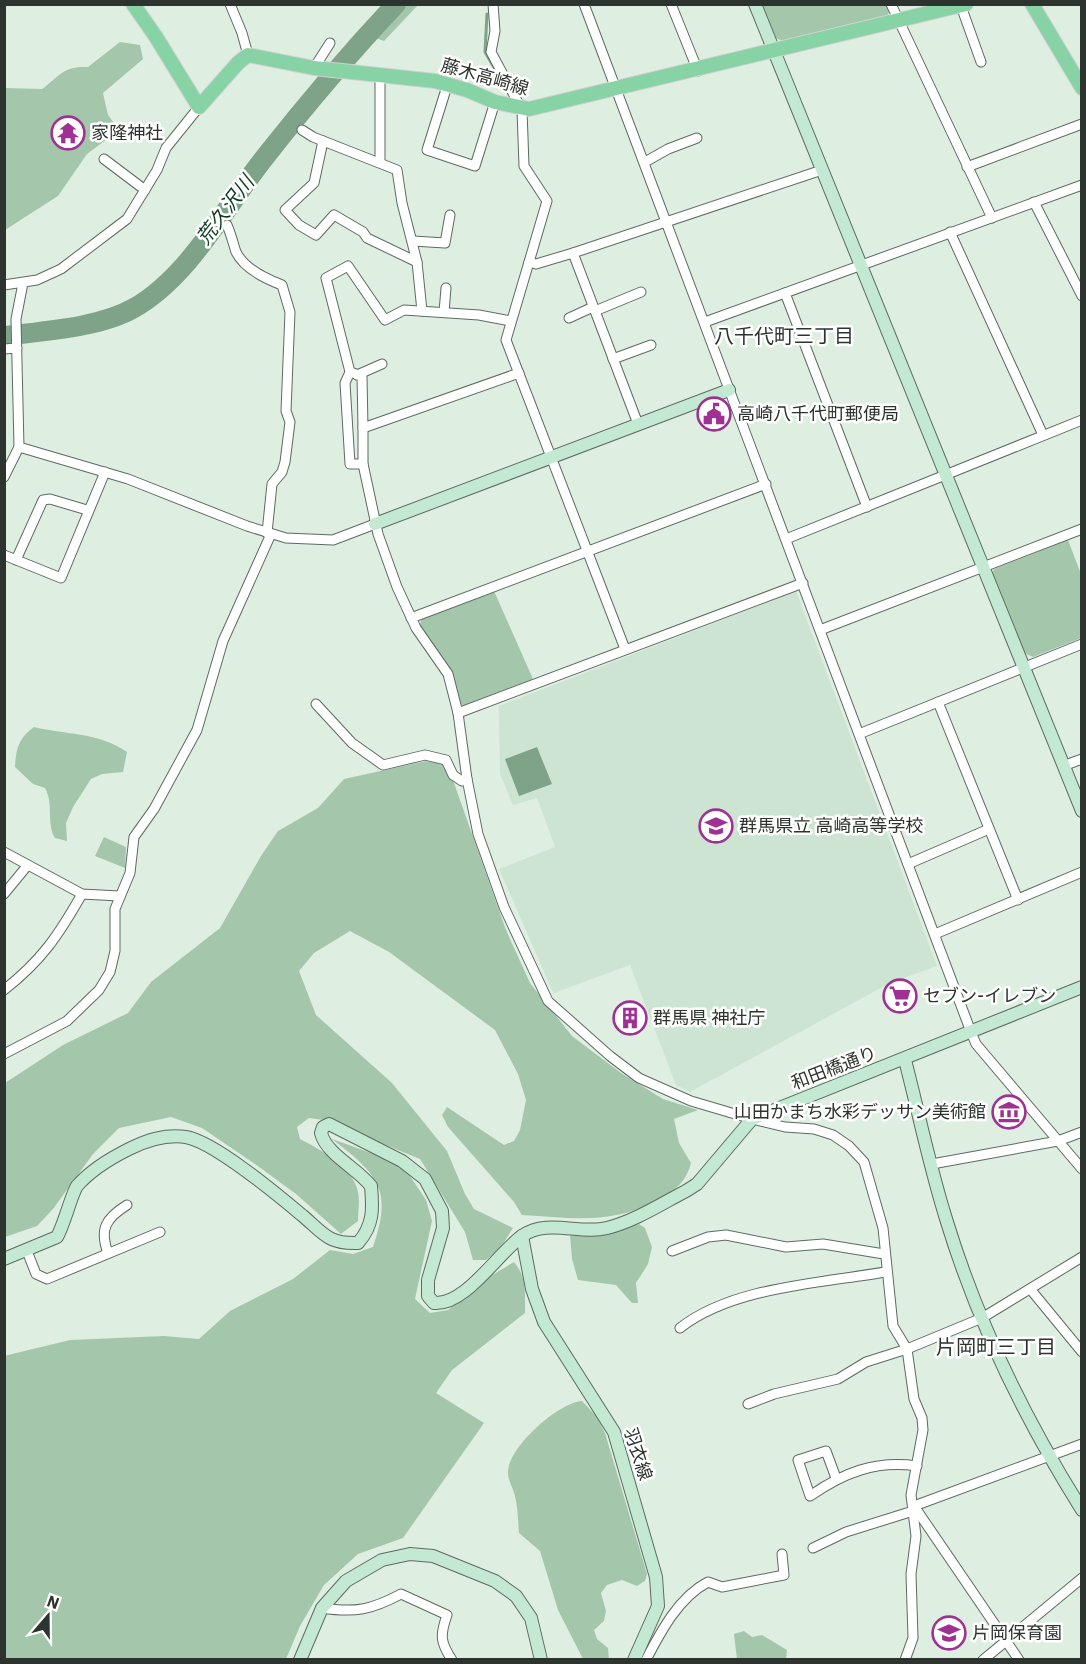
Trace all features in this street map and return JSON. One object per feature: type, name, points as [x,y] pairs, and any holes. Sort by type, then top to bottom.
[{"type":"main road","points":[[133,4],[199,107],[248,55]]},
{"type":"main road","points":[[1032,4],[1080,84]]},
{"type":"main road","name":"藤木高崎線","points":[[248,55],[316,68],[448,84],[522,110],[616,90],[963,5]]},
{"type":"street","points":[[230,4],[248,55]]},
{"type":"street","points":[[493,4],[495,31],[491,52],[522,110],[524,166],[547,201],[506,340],[625,649]]},
{"type":"street","points":[[584,4],[976,1044],[1082,1169]]},
{"type":"street","points":[[671,4],[698,70]]},
{"type":"street","points":[[755,4],[1082,811]]},
{"type":"street","points":[[891,4],[992,218]]},
{"type":"street","points":[[963,5],[981,62]]},
{"type":"street","points":[[316,68],[330,43]]},
{"type":"street","points":[[380,74],[380,161]]},
{"type":"street","points":[[448,84],[427,150],[475,166],[495,102]]},
{"type":"street","points":[[4,285],[37,280],[61,269],[109,235],[127,219],[157,170],[166,148],[199,107]]},
{"type":"street","points":[[967,167],[1082,124]]},
{"type":"street","points":[[302,130],[323,141],[380,161],[396,170],[417,262],[422,311]]},
{"type":"street","points":[[645,162],[668,149],[697,138]]},
{"type":"street","points":[[323,141],[314,183],[285,210],[291,218],[316,235],[334,215],[363,232],[367,238],[417,262]]},
{"type":"street","points":[[104,159],[145,190]]},
{"type":"street","points":[[529,262],[536,264],[573,253],[822,170]]},
{"type":"street","points":[[705,322],[1082,185]]},
{"type":"street","points":[[1034,202],[1082,296]]},
{"type":"street","points":[[412,241],[445,243],[450,215]]},
{"type":"street","points":[[7,1050],[67,1021],[99,990],[111,972],[115,951],[115,909],[130,873],[134,837],[166,790],[197,730],[223,641],[269,534],[272,483],[282,472],[285,462],[290,422],[286,401],[290,312],[282,285],[266,279],[247,265],[237,253],[227,225]]},
{"type":"street","points":[[950,232],[1042,435]]},
{"type":"street","points":[[573,253],[638,424]]},
{"type":"street","points":[[353,373],[326,278],[348,266],[385,320],[404,310],[479,315],[511,321]]},
{"type":"street","points":[[4,477],[19,447],[14,427],[16,324],[23,283]]},
{"type":"street","points":[[444,312],[446,288]]},
{"type":"street","points":[[569,318],[641,292]]},
{"type":"street","points":[[785,293],[867,507]]},
{"type":"street","points":[[4,349],[17,345]]},
{"type":"street","points":[[613,359],[651,345]]},
{"type":"street","points":[[363,464],[350,464],[345,383],[353,373],[382,364]]},
{"type":"street","points":[[353,373],[362,376],[363,464],[375,525],[411,618],[448,674],[458,713],[467,779],[478,834],[504,907],[548,1001],[610,1056],[639,1078],[691,1101],[752,1119],[784,1127],[814,1128],[834,1135],[849,1146],[864,1162],[883,1228],[885,1272],[893,1326],[907,1349],[914,1400],[922,1418],[917,1466],[911,1495],[916,1536],[911,1574],[910,1612],[913,1638],[905,1659]]},
{"type":"street","points":[[363,428],[519,373]]},
{"type":"street","points":[[19,447],[105,471],[269,534],[305,541],[333,540],[729,390]]},
{"type":"street","points":[[786,539],[1082,420]]},
{"type":"street","points":[[4,555],[61,578],[87,510],[105,471]]},
{"type":"street","points":[[411,618],[766,484]]},
{"type":"street","points":[[16,560],[43,500],[50,499],[87,510]]},
{"type":"street","points":[[820,630],[1082,529]]},
{"type":"street","points":[[458,713],[803,583]]},
{"type":"street","points":[[859,734],[1082,644]]},
{"type":"street","points":[[938,702],[1017,900]]},
{"type":"street","points":[[316,704],[352,743],[383,765],[425,755],[446,760],[453,776],[462,781],[467,779]]},
{"type":"street","points":[[1063,766],[1082,759]]},
{"type":"street","points":[[908,864],[989,830]]},
{"type":"street","points":[[4,852],[82,894],[119,896]]},
{"type":"street","points":[[4,894],[27,866]]},
{"type":"street","points":[[935,934],[1082,872]]},
{"type":"street","points":[[4,990],[33,967],[47,950],[82,894]]},
{"type":"street","name":"和田橋通り","points":[[522,1236],[535,1230],[552,1228],[606,1228],[697,1184],[752,1119],[1082,987]]},
{"type":"street","points":[[904,1060],[947,1223],[982,1318],[1049,1459],[1082,1510]]},
{"type":"street","points":[[4,1259],[57,1237],[70,1210],[75,1188],[93,1172],[115,1156],[147,1140],[163,1137],[188,1137],[213,1150],[304,1217],[326,1238],[343,1244],[358,1243],[367,1233],[371,1222],[371,1186],[359,1172],[327,1148],[321,1133],[323,1127],[329,1124],[336,1125],[369,1147],[402,1161],[425,1179],[442,1211],[443,1228],[428,1280],[428,1296],[434,1303],[443,1304],[458,1296],[522,1236]]},
{"type":"street","points":[[932,1164],[1058,1141],[1082,1132]]},
{"type":"street","points":[[108,1253],[104,1233],[110,1216],[127,1205]]},
{"type":"street","points":[[27,1251],[36,1274],[47,1279],[160,1232]]},
{"type":"street","points":[[672,1251],[708,1238],[726,1235],[786,1247],[823,1244],[884,1254]]},
{"type":"street","name":"羽衣線","points":[[522,1236],[532,1289],[544,1322],[614,1432],[656,1577],[658,1606],[634,1659]]},
{"type":"street","points":[[748,1404],[774,1394],[838,1379],[866,1362],[907,1349],[982,1318],[1082,1257]]},
{"type":"street","points":[[680,1328],[696,1316],[751,1294],[885,1272]]},
{"type":"street","points":[[1031,1290],[1082,1352]]},
{"type":"street","points":[[813,1548],[846,1532],[1049,1459],[1082,1444]]},
{"type":"street","points":[[836,1478],[826,1451],[798,1460],[810,1497],[836,1478],[877,1465],[895,1463],[917,1466]]},
{"type":"street","points":[[913,1509],[1019,1659]]},
{"type":"street","points":[[300,1659],[322,1608],[346,1581],[382,1560],[410,1554],[433,1556],[495,1581],[516,1596],[531,1618],[541,1659]]},
{"type":"street","points":[[646,1659],[664,1628],[694,1589],[708,1582],[722,1587],[784,1575],[782,1554]]},
{"type":"street","points":[[983,1659],[1004,1639],[1082,1578]]},
{"type":"street","points":[[322,1608],[342,1611],[368,1610],[401,1594],[447,1615],[440,1634],[441,1644],[452,1659]]},
{"type":"shaded area","points":[[405,5],[418,5],[384,41],[376,38],[367,46]]},
{"type":"shaded area","points":[[762,5],[886,5],[889,12],[886,18],[784,42],[776,38]]},
{"type":"shaded area","points":[[120,42],[140,45],[143,59],[103,93],[108,115],[119,130],[87,154],[58,196],[5,230],[5,88],[42,89],[67,70],[88,67]]},
{"type":"shaded area","points":[[1068,540],[1081,574],[1081,638],[1033,657],[1024,653],[992,573],[994,569]]},
{"type":"shaded area","points":[[494,591],[533,679],[464,705],[459,704],[419,627],[422,618]]},
{"type":"shaded area","name":"群馬県立 高崎高等学校","points":[[796,591],[937,966],[890,983],[690,1092],[676,1085],[630,965],[554,993],[552,990],[499,869],[555,847],[537,798],[513,805],[500,774],[499,706]]},
{"type":"shaded area","points":[[34,727],[94,737],[127,752],[123,772],[102,774],[91,779],[73,807],[66,823],[67,841],[55,838],[52,832],[49,800],[45,788],[33,784],[15,767],[19,744]]},
{"type":"shaded area","points":[[537,747],[552,784],[519,796],[505,759]]},
{"type":"shaded area","points":[[426,761],[442,764],[454,783],[506,930],[530,983],[572,1036],[621,1073],[663,1099],[698,1110],[674,1119],[679,1143],[691,1163],[686,1176],[679,1185],[664,1197],[641,1208],[608,1217],[522,1215],[514,1202],[448,1127],[442,1115],[447,1107],[504,1145],[514,1141],[520,1130],[526,1100],[518,1074],[495,1030],[389,952],[350,931],[314,953],[299,971],[316,1015],[392,1083],[447,1151],[465,1194],[474,1209],[513,1228],[499,1250],[486,1260],[473,1260],[465,1232],[420,1159],[324,1120],[309,1118],[297,1127],[300,1139],[343,1167],[355,1183],[358,1192],[358,1221],[341,1234],[296,1194],[255,1164],[202,1128],[171,1117],[119,1128],[93,1154],[53,1209],[37,1226],[5,1237],[5,1083],[63,1045],[128,1013],[151,982],[220,928],[278,831],[318,808],[344,779]]},
{"type":"shaded area","points":[[104,837],[126,847],[125,868],[95,856]]},
{"type":"shaded area","points":[[332,1139],[391,1160],[410,1176],[426,1200],[432,1221],[415,1299],[430,1313],[448,1310],[484,1280],[514,1262],[518,1268],[524,1286],[525,1313],[452,1370],[436,1393],[484,1423],[403,1538],[358,1554],[324,1585],[300,1626],[286,1659],[5,1659],[4,1356],[70,1340],[164,1336],[199,1339],[230,1311],[293,1279],[330,1250],[353,1254],[373,1247],[382,1210],[377,1184],[361,1163]]},
{"type":"shaded area","points":[[639,1224],[645,1228],[652,1247],[648,1264],[636,1283],[638,1303],[632,1303],[616,1285],[578,1280],[572,1259],[570,1235],[603,1235]]},
{"type":"shaded area","points":[[582,1401],[597,1417],[605,1433],[647,1574],[645,1581],[637,1586],[622,1580],[607,1585],[601,1593],[606,1611],[604,1621],[594,1630],[597,1639],[608,1648],[609,1659],[583,1659],[558,1610],[540,1551],[519,1533],[516,1501],[508,1476],[510,1463],[525,1439],[561,1409]]},
{"type":"shaded area","points":[[744,1631],[752,1637],[762,1635],[787,1650],[786,1659],[737,1659],[734,1634]]},
{"type":"waterway","name":"荒久沢川","points":[[4,336],[70,328],[104,320],[120,315],[154,295],[189,260],[250,176],[312,99],[396,4]]},
{"type":"waterway","points":[[487,14],[485,52],[499,76]]},
{"type":"place","name":"家隆神社","points":[[68,133]]},
{"type":"place","name":"高崎八千代町郵便局","points":[[714,414]]},
{"type":"place","name":"群馬県立 高崎高等学校","points":[[716,826]]},
{"type":"place","name":"セブン-イレブン","points":[[900,996]]},
{"type":"place","name":"群馬県 神社庁","points":[[630,1018]]},
{"type":"place","name":"山田かまち水彩デッサン美術館","points":[[1009,1112]]},
{"type":"place","name":"片岡保育園","points":[[949,1633]]},
{"type":"district","name":"八千代町三丁目","points":[[784,336]]},
{"type":"district","name":"片岡町三丁目","points":[[996,1347]]}]
